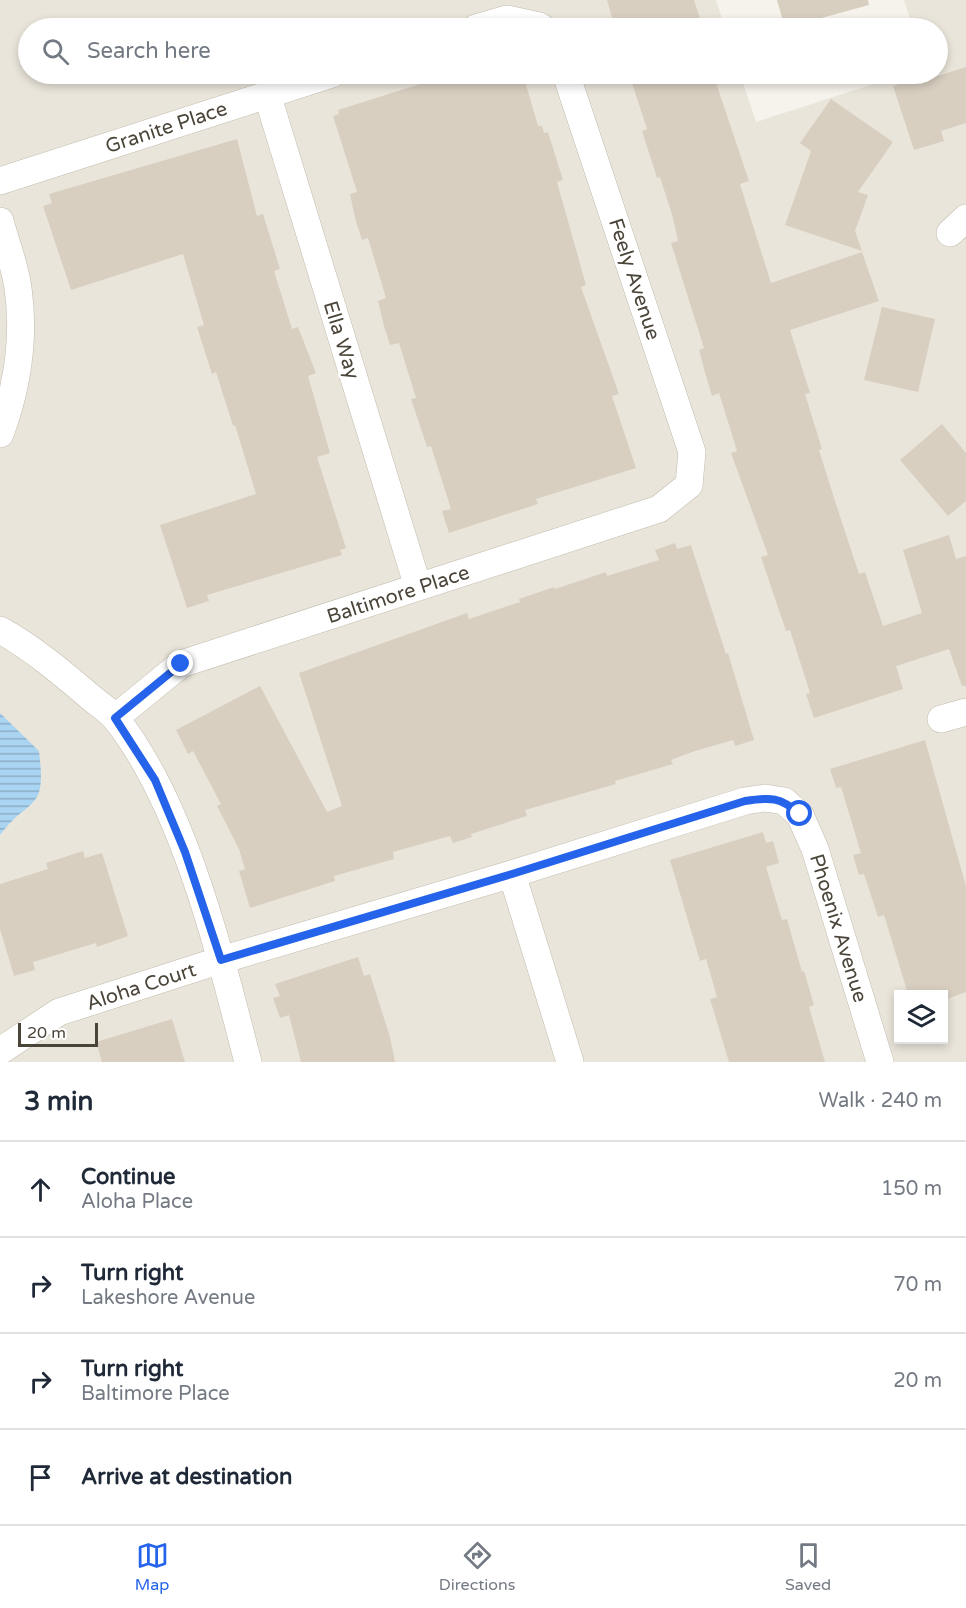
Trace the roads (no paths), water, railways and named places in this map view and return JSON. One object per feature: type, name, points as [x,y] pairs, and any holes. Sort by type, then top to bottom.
[{"type":"street","name":"Granite Place","points":[[0,181],[300,84]]},
{"type":"street","name":"Feely Avenue","points":[[569,84],[692,452],[689,485]]},
{"type":"street","name":"Ella Way","points":[[267,94],[418,587]]},
{"type":"street","points":[[0,221],[18,286],[22,327],[17,368],[7,416],[0,434]]},
{"type":"street","name":"Baltimore Place","points":[[115,718],[181,664],[659,509],[689,485]]},
{"type":"street","points":[[0,630],[64,675],[115,718],[159,790],[185,852],[221,960],[249,1062]]},
{"type":"street","name":"Aloha Court","points":[[0,1051],[60,1012],[221,960],[512,874],[745,801],[765,798],[784,801]]},
{"type":"street","name":"Phoenix Avenue","points":[[784,801],[800,814],[815,849],[880,1062]]},
{"type":"street","points":[[512,874],[570,1062]]},
{"type":"water","points":[[0,713],[39,751],[41,771],[38,795],[34,802],[0,835]]}]
